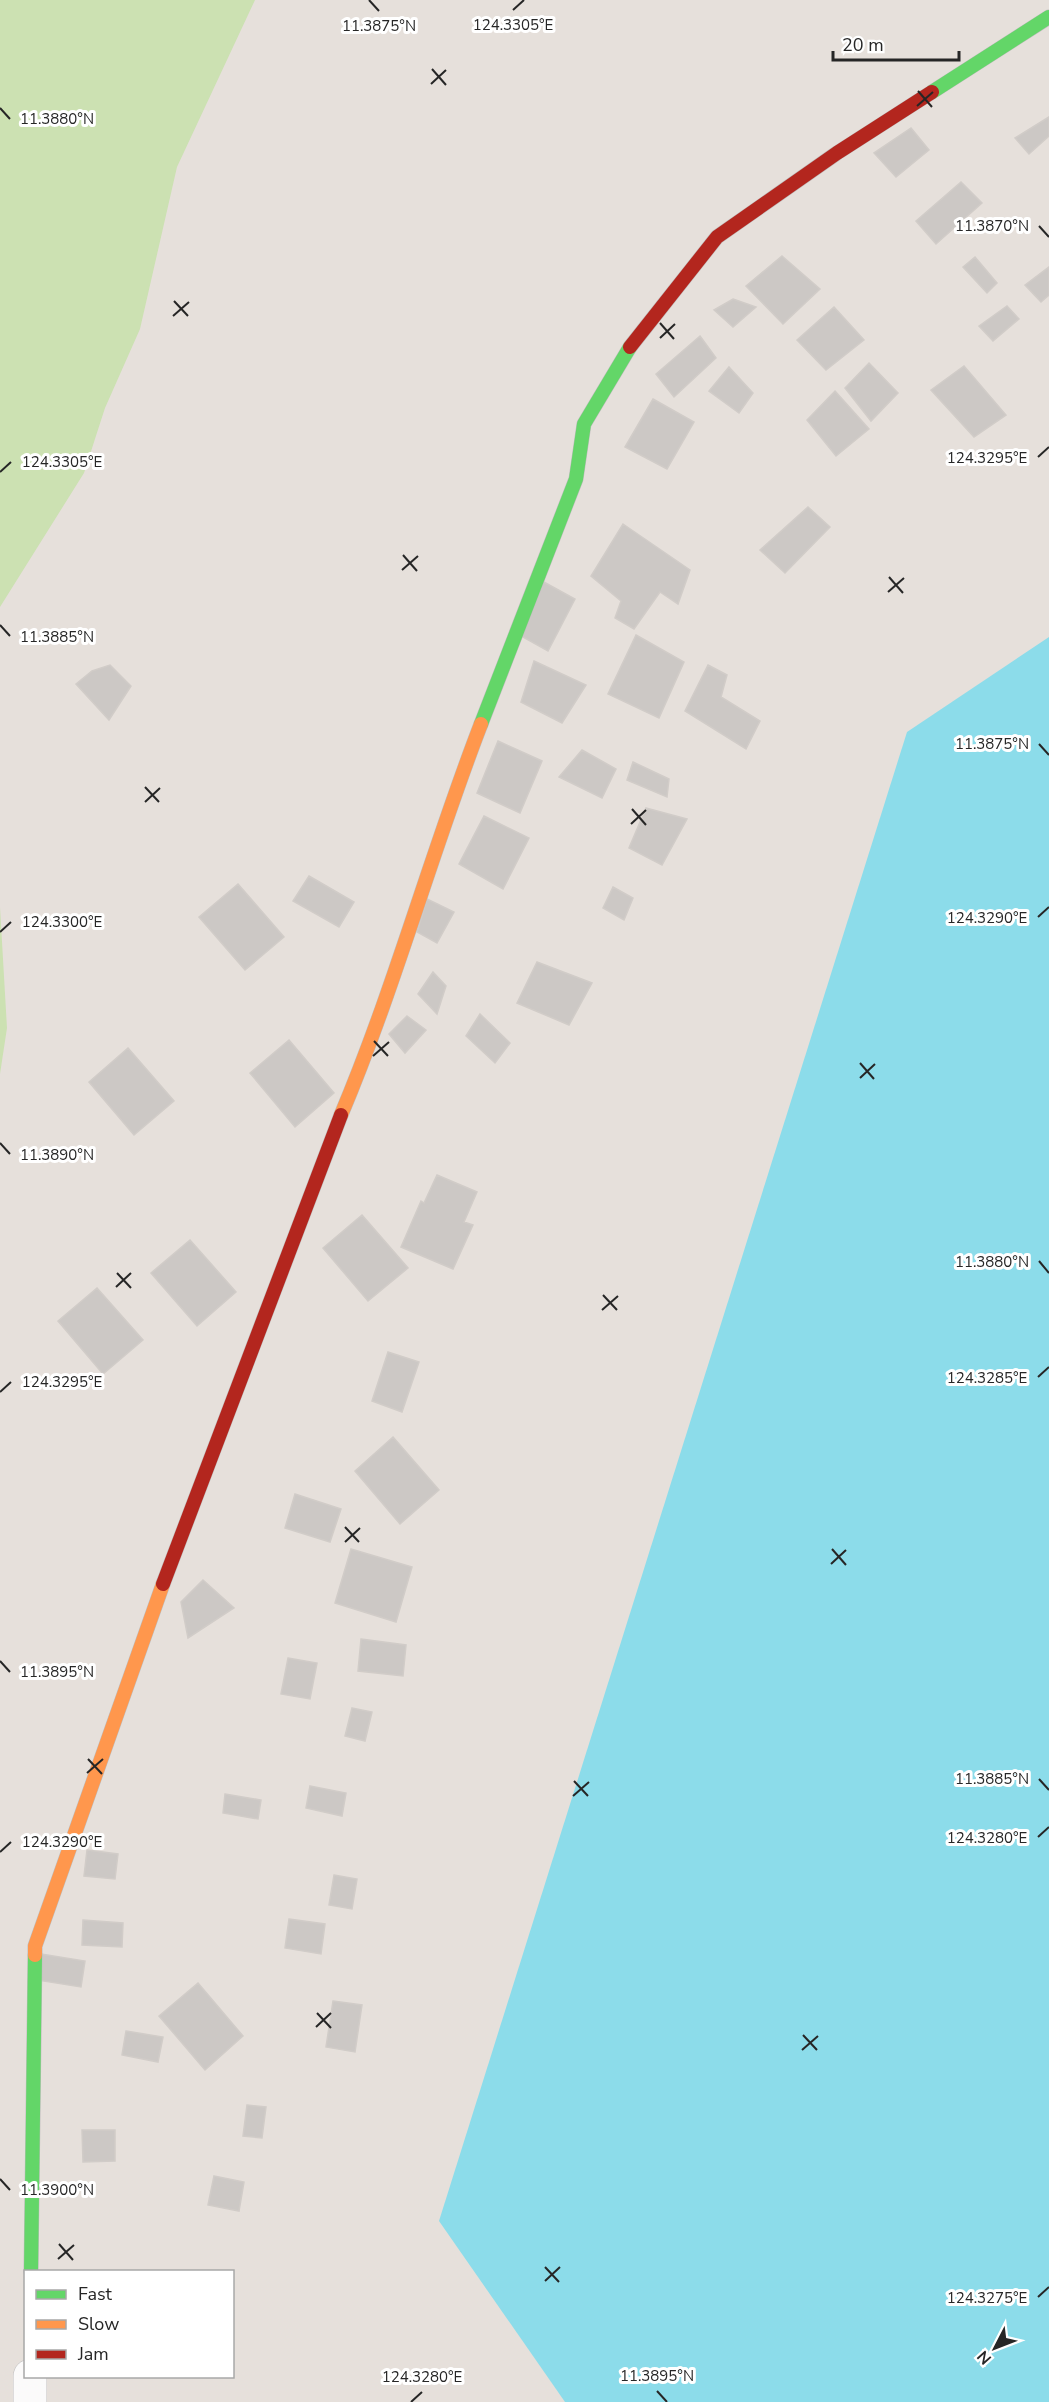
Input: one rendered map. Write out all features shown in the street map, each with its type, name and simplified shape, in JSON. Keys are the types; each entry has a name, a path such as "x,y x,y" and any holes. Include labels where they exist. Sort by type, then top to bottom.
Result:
{"street":[{"path":"31,2270 35,1946 180,1538 339,1121 369,1050 398,970 451,802 576,479 584,424 626,352 717,237 837,153 1049,17"},
{"path":"30,2378 30,2402"}],"green space":[{"path":"0,0 255,0 177,167 140,329 105,408 84,473 0,607"},
{"path":"0,907 7,1028 0,1074"}],"water":[{"path":"1049,637 1049,2402 565,2402 439,2221 907,732"}],"building":[{"path":"1049,117 1049,136 1029,154 1015,138"},
{"path":"911,128 929,150 896,177 874,153"},
{"path":"961,182 982,203 936,244 916,221"},
{"path":"782,256 820,289 783,324 746,286"},
{"path":"975,257 997,283 987,293 963,267"},
{"path":"1049,267 1049,295 1041,302 1025,285"},
{"path":"733,299 756,307 733,327 714,310"},
{"path":"1007,306 1019,319 993,341 979,326"},
{"path":"834,307 864,340 826,370 797,340"},
{"path":"700,336 716,358 674,397 656,374"},
{"path":"869,363 898,393 871,421 845,388"},
{"path":"964,366 1006,415 974,437 931,390"},
{"path":"729,367 753,393 739,413 709,391"},
{"path":"835,391 869,429 836,456 807,420"},
{"path":"653,399 694,422 667,469 625,447"},
{"path":"808,507 830,527 785,573 760,550"},
{"path":"623,524 690,570 678,604 660,592 634,629 615,618 621,601 591,576"},
{"path":"542,581 575,599 548,651 521,636"},
{"path":"636,635 684,662 659,718 608,694"},
{"path":"534,661 586,685 562,723 521,702"},
{"path":"110,665 131,686 109,720 76,684 92,671"},
{"path":"708,665 727,675 721,697 760,721 746,749 685,711"},
{"path":"498,741 542,761 520,813 477,793"},
{"path":"582,750 616,769 602,798 559,777"},
{"path":"633,762 669,779 667,797 627,780"},
{"path":"646,808 687,819 662,865 629,848"},
{"path":"484,816 529,838 503,889 459,864"},
{"path":"309,876 354,902 339,927 293,901"},
{"path":"238,884 284,937 245,970 199,917"},
{"path":"613,887 633,898 624,920 603,908"},
{"path":"427,899 454,912 437,943 417,932"},
{"path":"537,962 592,983 569,1025 517,1003"},
{"path":"433,972 446,986 437,1014 418,994"},
{"path":"480,1014 510,1043 495,1063 466,1036"},
{"path":"407,1016 426,1030 405,1053 389,1034"},
{"path":"289,1040 334,1093 295,1127 250,1073"},
{"path":"128,1048 174,1101 134,1135 89,1082"},
{"path":"437,1175 477,1192 464,1222 473,1225 453,1269 401,1247 421,1201 424,1203"},
{"path":"362,1215 408,1268 368,1301 323,1248"},
{"path":"190,1240 236,1292 197,1326 151,1273"},
{"path":"97,1288 143,1340 103,1374 58,1321"},
{"path":"388,1352 419,1362 402,1412 372,1401"},
{"path":"393,1437 439,1490 400,1524 355,1471"},
{"path":"295,1494 341,1509 330,1542 285,1528"},
{"path":"351,1549 412,1567 396,1622 335,1603"},
{"path":"203,1580 234,1608 188,1638 181,1602"},
{"path":"361,1639 406,1645 403,1676 358,1671"},
{"path":"288,1658 317,1663 310,1699 281,1694"},
{"path":"352,1708 372,1712 365,1741 345,1736"},
{"path":"310,1786 346,1793 342,1816 306,1808"},
{"path":"225,1794 261,1800 258,1819 223,1813"},
{"path":"87,1850 118,1854 115,1879 84,1876"},
{"path":"334,1875 357,1879 352,1909 329,1905"},
{"path":"289,1919 325,1924 321,1954 285,1948"},
{"path":"83,1920 123,1923 122,1947 82,1945"},
{"path":"41,1954 85,1961 81,1987 37,1980"},
{"path":"198,1983 243,2036 205,2070 159,2016"},
{"path":"333,2001 362,2005 355,2052 326,2047"},
{"path":"126,2031 163,2037 158,2062 122,2055"},
{"path":"247,2105 266,2107 262,2138 243,2136"},
{"path":"82,2130 115,2130 115,2161 83,2162"},
{"path":"214,2176 244,2182 239,2211 208,2205"}],"traffic: fast":[{"path":"932,92 1049,17"},
{"path":"481,724 576,479 584,424 630,347"},
{"path":"31,2270 35,1955"}],"traffic: slow":[{"path":"341,1115 379,1018 481,724"},
{"path":"35,1955 35,1946 163,1584"}],"traffic: jam":[{"path":"630,347 717,237 837,153 932,92"},
{"path":"163,1584 341,1115"}]}
